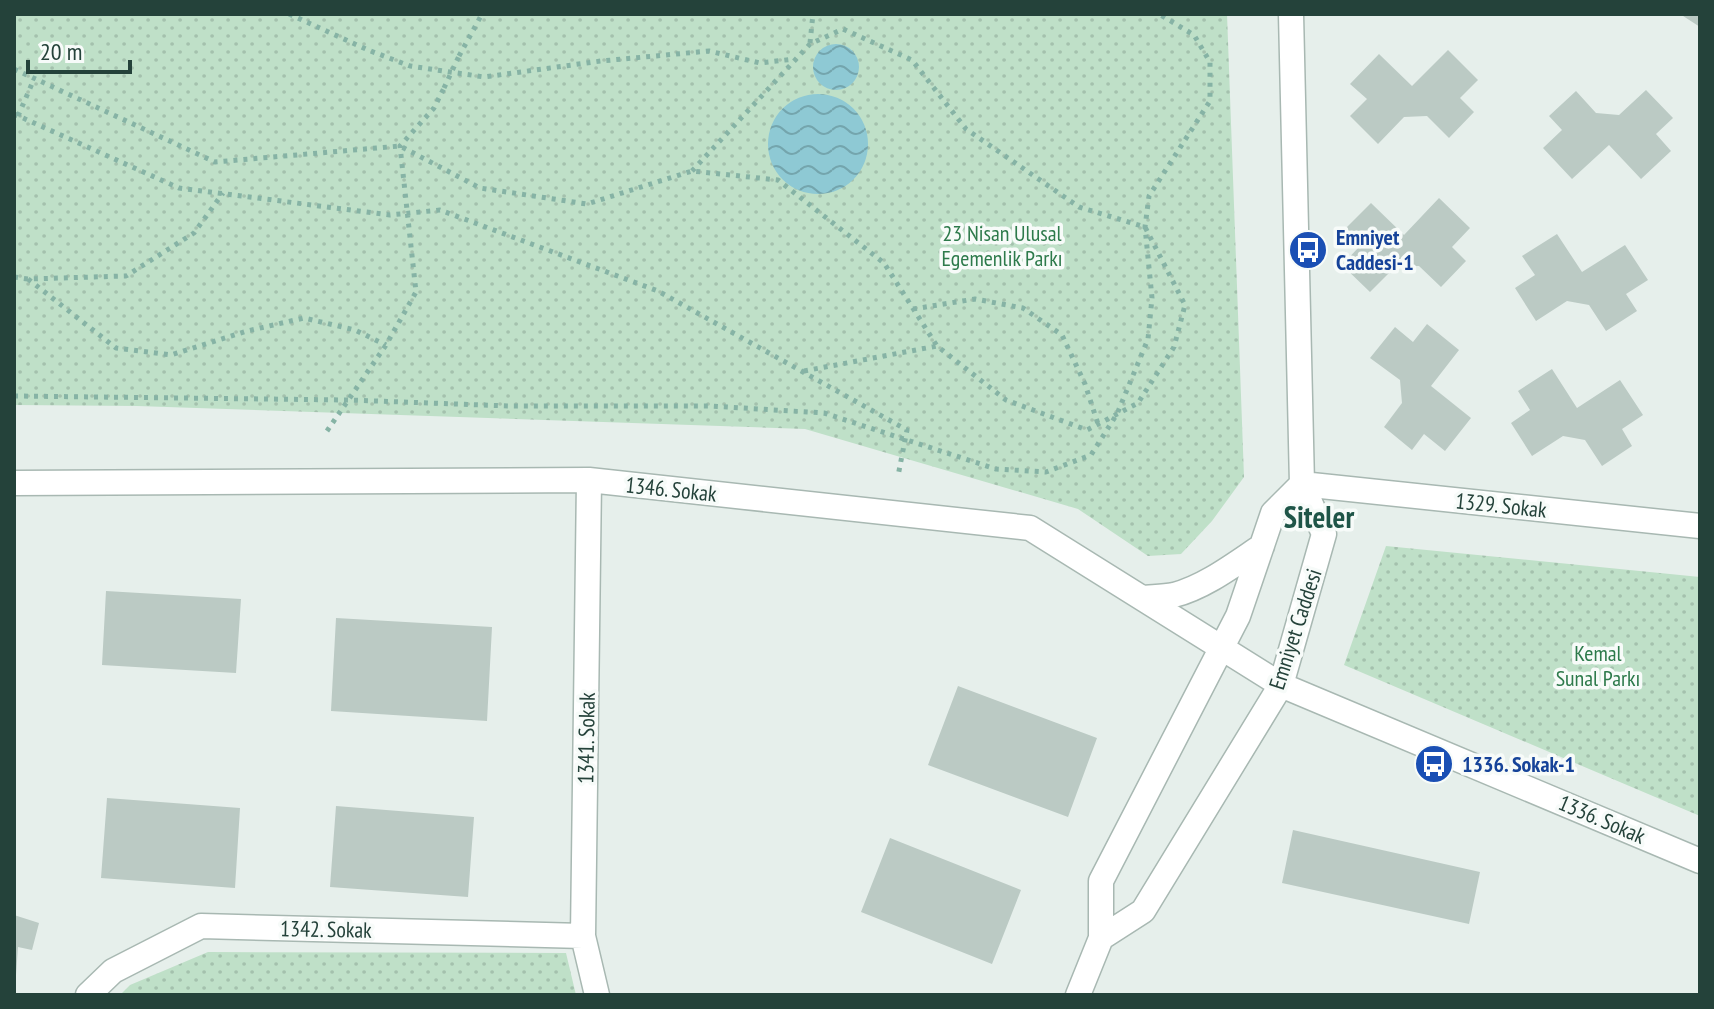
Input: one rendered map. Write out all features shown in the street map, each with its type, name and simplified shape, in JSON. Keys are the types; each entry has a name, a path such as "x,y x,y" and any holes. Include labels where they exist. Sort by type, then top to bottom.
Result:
{"street":[{"name":"Emniyet Caddesi","path":"1101,938 1143,911 1281,685 1324,534 1302,484 1291,14"},
{"name":"1346. Sokak","path":"14,483 589,480 1030,528 1281,685"},
{"name":"1341. Sokak","path":"589,480 583,936 597,995"},
{"name":"1329. Sokak","path":"1302,484 1700,526"},
{"path":"1078,995 1101,938 1101,881 1238,616 1273,513 1302,484"},
{"path":"1142,598 1173,595 1196,586 1262,546"},
{"name":"1336. Sokak","path":"1281,685 1700,861"},
{"name":"1342. Sokak","path":"88,995 113,971 201,926 583,936"}],"path":[{"path":"289,14 410,66 484,77 601,61 709,51 760,63 795,59"},
{"path":"327,431 386,345 416,292 400,146 434,108 482,14"},
{"path":"810,44 813,14"},
{"path":"14,396 348,400 510,406 711,406 824,413 996,469 1046,472 1091,455 1117,414 1148,339 1152,298 1145,227 1149,196 1210,101 1210,62 1194,35 1159,14"},
{"path":"14,69 215,162 400,146 480,188 587,204 692,171 778,180 884,263 937,346 1006,400 1087,430 1138,403 1174,347 1185,305 1145,227 1079,207 966,129 912,60 843,29 810,44 692,171"},
{"path":"34,79 16,115 179,188 390,215 440,210 658,291 907,430 898,476"},
{"path":"14,277 126,276 194,233 223,193"},
{"path":"28,279 116,348 171,355 304,318 355,330 386,345"},
{"path":"913,309 975,299 1023,308 1062,335 1085,384 1098,424"},
{"path":"803,371 937,346"}],"green space":[{"name":"23 Nisan Ulusal Egemenlik Parkı","path":"14,14 1227,14 1244,477 1212,521 1181,554 1148,556 1078,509 805,429 137,406 14,405"},
{"name":"Kemal Sunal Parkı","path":"1386,546 1700,577 1700,816 1344,665"},
{"path":"208,952 566,953 576,995 120,995 130,985"}],"water":[{"path":"836,44 853,50 859,67 853,84 836,90 819,84 813,67 819,50"},
{"path":"818,94 846,102 860,116 868,144 860,172 846,186 818,194 790,186 776,172 768,144 776,116 790,102"}],"building":[{"path":"1680,14 1700,14 1700,27"},
{"path":"1448,50 1478,80 1460,98 1474,112 1449,138 1427,116 1404,117 1378,144 1350,116 1367,99 1350,84 1379,54 1412,86"},
{"path":"1646,90 1673,118 1656,134 1671,151 1641,179 1609,145 1572,179 1543,148 1562,130 1549,116 1576,91 1596,113 1619,115"},
{"path":"1439,198 1470,228 1452,247 1466,261 1441,287 1419,266 1396,266 1370,292 1342,265 1358,248 1342,232 1371,203 1404,235"},
{"path":"1557,234 1582,272 1625,245 1648,280 1626,294 1637,311 1606,331 1589,305 1567,301 1536,321 1515,288 1535,275 1522,256"},
{"path":"1427,324 1459,350 1431,386 1471,418 1445,451 1424,434 1412,450 1384,427 1402,403 1400,380 1370,358 1395,327 1413,342"},
{"path":"1552,369 1577,408 1620,380 1643,415 1622,429 1632,446 1602,466 1585,440 1563,436 1532,456 1511,423 1530,410 1518,391"},
{"path":"106,591 241,599 236,673 102,665"},
{"path":"336,618 492,627 487,721 331,711"},
{"path":"958,686 1097,738 1068,817 928,765"},
{"path":"107,798 240,808 235,888 101,878"},
{"path":"336,806 474,817 468,897 330,887"},
{"path":"1293,830 1480,872 1469,924 1282,883"},
{"path":"890,838 1021,890 992,964 861,912"},
{"path":"14,915 39,923 32,950 18,947 16,975 14,975"}],"place":[{"name":"Emniyet Caddesi-1","path":"1308,250"},
{"name":"1336. Sokak-1","path":"1434,764"}],"district":[{"name":"Siteler","path":"1319,516"}]}
